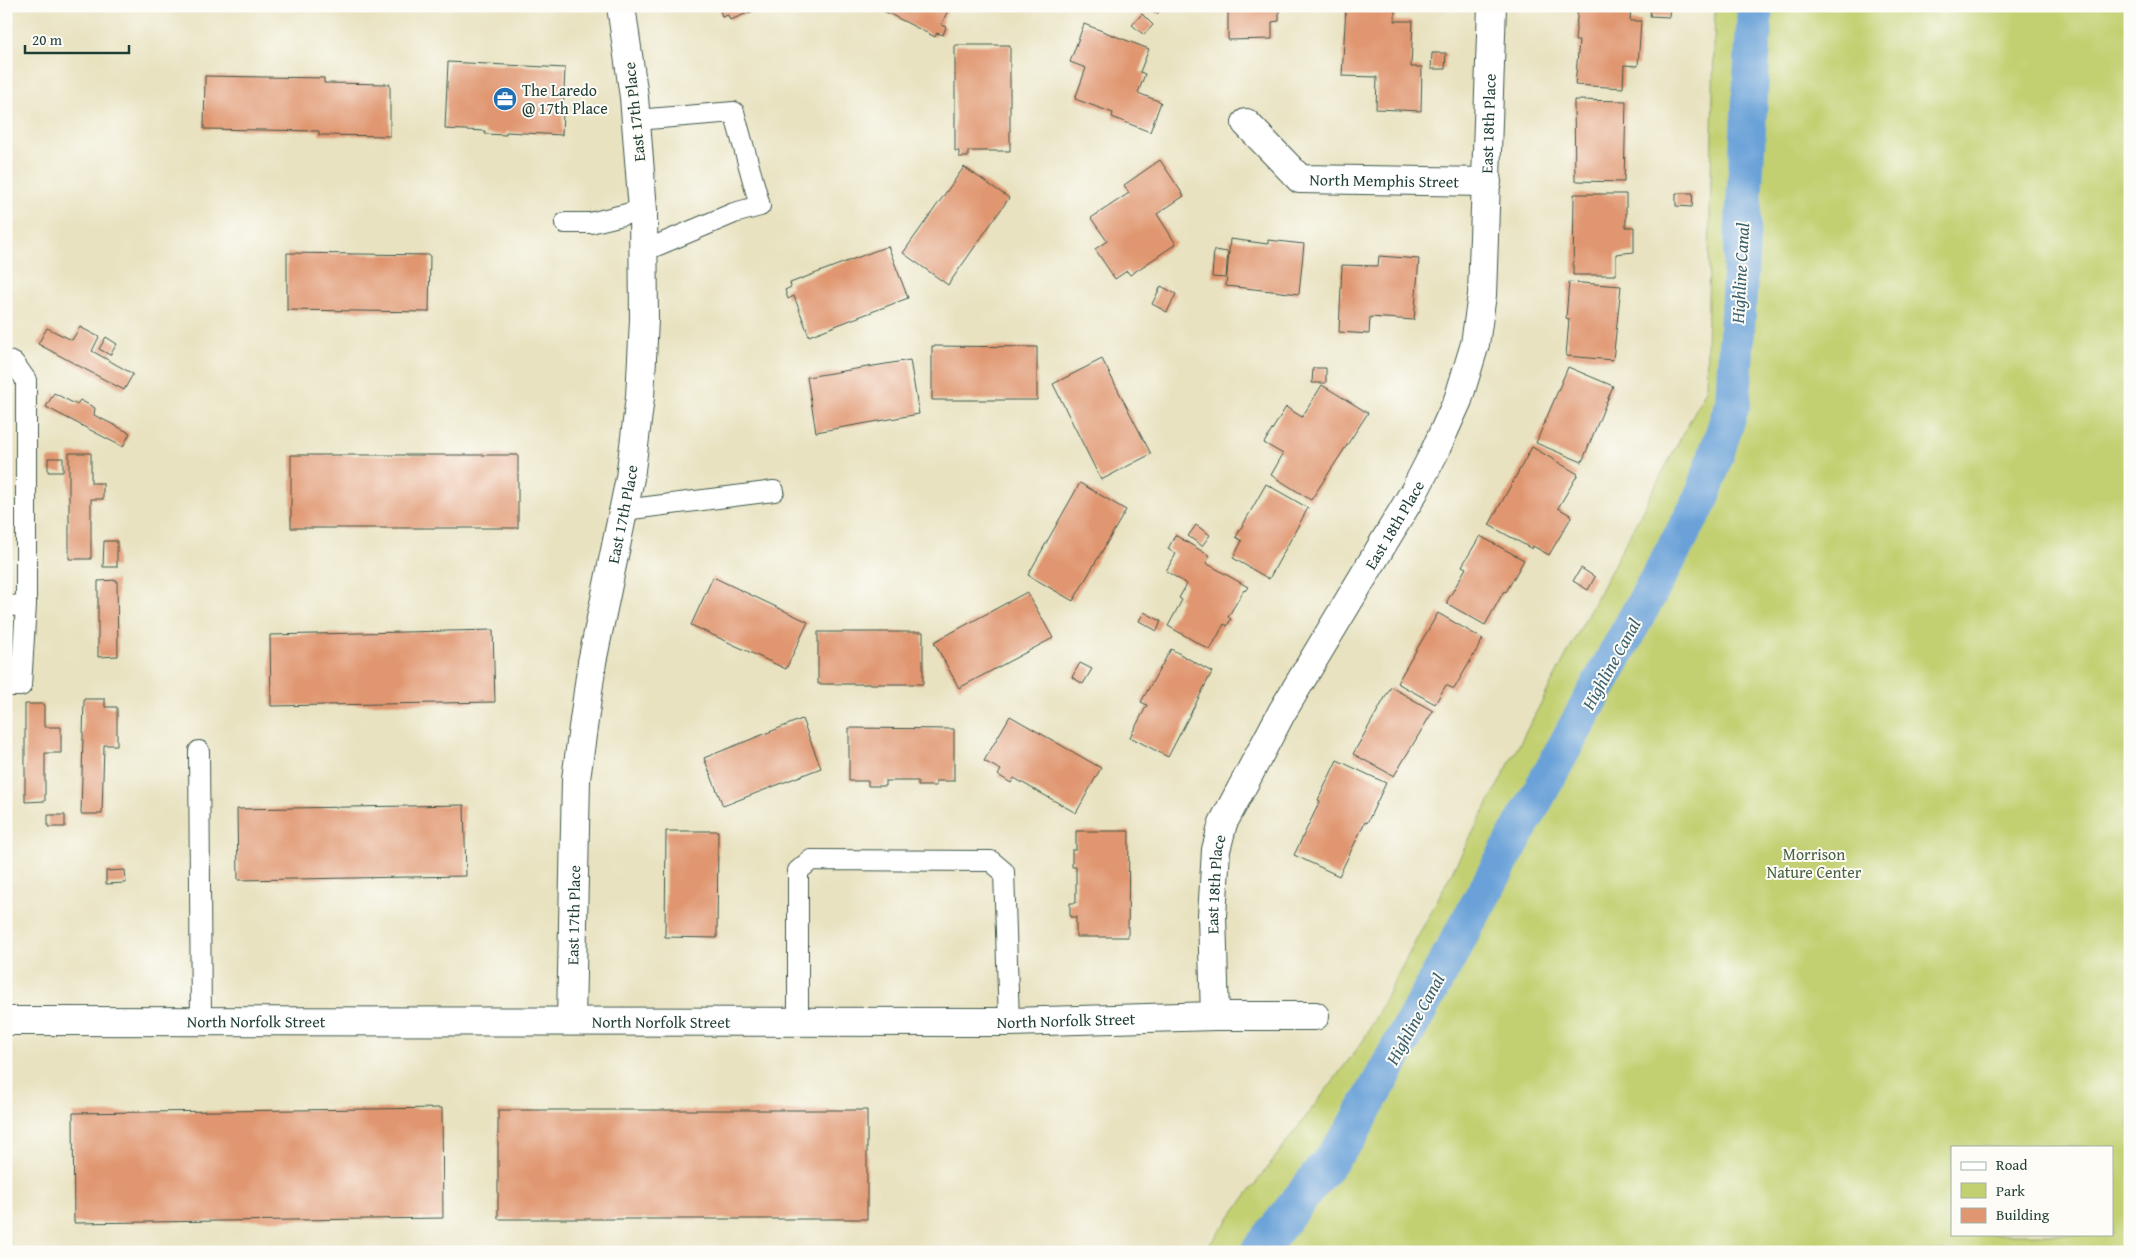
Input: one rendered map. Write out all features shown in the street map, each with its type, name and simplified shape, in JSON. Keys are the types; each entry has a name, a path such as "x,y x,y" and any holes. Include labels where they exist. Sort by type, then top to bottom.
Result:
{"street":[{"name":"East 17th Place","path":"571,1021 576,779 592,662 630,478 640,397 644,320 643,210 636,120 621,6"},
{"name":"East 18th Place","path":"1215,1016 1212,916 1216,850 1223,823 1282,712 1414,492 1434,454 1458,400 1475,344 1482,295 1492,6"},
{"name":"North Memphis Street","path":"1246,123 1300,179 1487,182"},
{"name":"North Norfolk Street","path":"6,1021 1009,1022 1215,1016 1315,1016"}],"lane":[{"path":"636,120 734,112 760,206 734,213 644,251"},
{"path":"565,223 590,223 643,210"},
{"path":"6,360 14,363 26,380 26,605 21,686 6,686"},
{"path":"624,510 774,491"},
{"path":"6,606 26,605"},
{"path":"199,751 201,1021"},
{"path":"798,1021 798,871 811,860 830,860 991,861 1004,872 1009,1022"}],"green space":[{"name":"Morrison Nature Center","path":"1715,6 2130,6 2130,1252 1204,1252 1363,1041 1706,390"}],"building":[{"path":"724,6 766,6 730,20 728,15 722,17 720,10 725,8"},
{"path":"874,6 950,6 941,25 946,27 943,35 937,33 935,37"},
{"path":"1148,6 1164,6 1157,14"},
{"path":"1228,6 1279,6 1279,21 1272,22 1272,39 1228,40"},
{"path":"1346,6 1395,7 1395,21 1413,21 1411,67 1422,67 1421,111 1376,109 1377,77 1342,76"},
{"path":"1578,6 1631,6 1630,21 1641,21 1638,66 1624,65 1623,88 1575,85 1579,41 1575,41"},
{"path":"1651,6 1670,6 1669,17 1650,16"},
{"path":"1142,14 1153,25 1144,35 1132,25"},
{"path":"1084,24 1149,49 1140,72 1145,74 1138,93 1161,102 1150,132 1112,117 1113,113 1075,99 1086,68 1070,62"},
{"path":"955,45 1010,45 1010,151 968,151 968,157 959,157 959,151 955,151"},
{"path":"1432,53 1446,53 1445,69 1431,69"},
{"name":"The Laredo @ 17th Place","path":"448,62 565,68 562,135 506,132 506,135 485,134 485,131 445,129"},
{"path":"205,76 324,78 324,83 390,84 390,136 319,135 319,131 204,129"},
{"path":"1574,100 1626,101 1624,182 1575,181"},
{"path":"1160,160 1184,196 1157,214 1176,244 1130,275 1127,271 1115,279 1095,249 1107,241 1091,218 1129,193 1124,185"},
{"path":"964,167 1009,198 948,285 903,253"},
{"path":"1676,193 1693,193 1692,207 1676,206"},
{"path":"1574,194 1626,194 1626,227 1634,227 1634,252 1616,254 1616,275 1573,275"},
{"path":"1230,239 1268,244 1268,240 1304,244 1299,294 1226,286"},
{"path":"888,246 908,298 809,336 794,296 788,299 785,290 791,287 790,283"},
{"path":"1214,250 1228,252 1226,278 1212,277"},
{"path":"287,253 430,255 429,312 287,310"},
{"path":"1379,256 1419,259 1414,320 1370,317 1369,334 1339,332 1342,265 1378,266"},
{"path":"1569,282 1621,286 1613,360 1566,356 1569,319 1566,318"},
{"path":"1161,286 1176,294 1167,312 1152,304"},
{"path":"80,327 99,337 92,351 133,374 124,390 38,344 47,328 72,340"},
{"path":"106,337 117,344 110,355 99,349"},
{"path":"932,346 1037,347 1037,400 932,400"},
{"path":"1102,359 1151,454 1101,480 1053,384"},
{"path":"910,360 919,414 816,432 807,377"},
{"path":"1568,367 1613,386 1582,462 1536,443"},
{"path":"1313,368 1326,368 1326,383 1312,383"},
{"path":"1322,385 1368,413 1311,500 1271,475 1283,454 1264,443 1286,407 1302,417"},
{"path":"54,393 75,404 80,400 95,408 94,415 130,433 123,447 46,407"},
{"path":"1532,447 1578,474 1558,508 1572,516 1549,555 1533,546 1532,549 1489,525"},
{"path":"69,453 91,453 91,483 103,483 103,499 91,499 91,559 69,559"},
{"path":"291,455 518,455 518,528 291,528"},
{"path":"48,458 63,458 63,472 48,472"},
{"path":"1080,483 1126,510 1073,601 1028,575"},
{"path":"1266,484 1308,508 1269,579 1233,558 1242,541 1236,537"},
{"path":"1196,525 1210,535 1202,546 1188,536"},
{"path":"1175,535 1210,556 1206,563 1248,587 1244,590 1228,617 1231,619 1227,626 1224,624 1210,650 1168,626 1182,600 1179,598 1187,584 1166,571 1176,554 1168,549"},
{"path":"1480,536 1524,560 1485,625 1446,603 1466,568 1462,566"},
{"path":"104,541 117,541 117,567 103,567"},
{"path":"1581,568 1595,577 1588,590 1573,581"},
{"path":"713,577 808,622 786,669 691,625"},
{"path":"117,580 118,656 98,657 98,581"},
{"path":"1027,592 1053,638 959,688 934,642"},
{"path":"1144,612 1161,621 1157,631 1139,621"},
{"path":"1438,613 1483,639 1454,689 1446,685 1435,704 1397,683"},
{"path":"493,630 495,702 271,706 270,635"},
{"path":"818,632 923,632 923,684 818,684"},
{"path":"1171,649 1212,672 1168,757 1130,737 1147,705 1141,702"},
{"path":"1080,663 1092,669 1083,684 1072,677"},
{"path":"1391,687 1433,711 1394,776 1353,754"},
{"path":"84,699 105,699 105,707 117,707 117,745 104,745 102,814 81,814"},
{"path":"25,704 44,704 44,727 61,727 61,753 45,753 45,801 25,802"},
{"path":"1010,716 1101,768 1076,813 1014,778 1011,783 998,775 1001,770 984,761"},
{"path":"802,719 821,768 723,806 704,758"},
{"path":"849,728 954,729 954,781 936,781 936,786 918,786 918,781 885,781 885,786 868,786 868,781 849,781"},
{"path":"1337,760 1386,783 1339,876 1294,855"},
{"path":"464,805 466,876 238,880 237,809"},
{"path":"48,815 65,815 65,827 48,827"},
{"path":"666,831 718,831 717,938 665,937"},
{"path":"1076,831 1129,831 1128,937 1076,937 1076,917 1070,917 1070,903 1076,903 1076,867 1072,867 1072,850 1076,850"},
{"path":"125,870 126,883 106,884 106,871"},
{"path":"442,1108 443,1218 74,1223 73,1113"},
{"path":"498,1110 867,1110 867,1219 498,1219"}],"waterway":[{"name":"Highline Canal","path":"1258,1252 1351,1134 1702,498 1733,402 1755,6"}],"place":[{"name":"The Laredo @ 17th Place","path":"505,99"}]}
